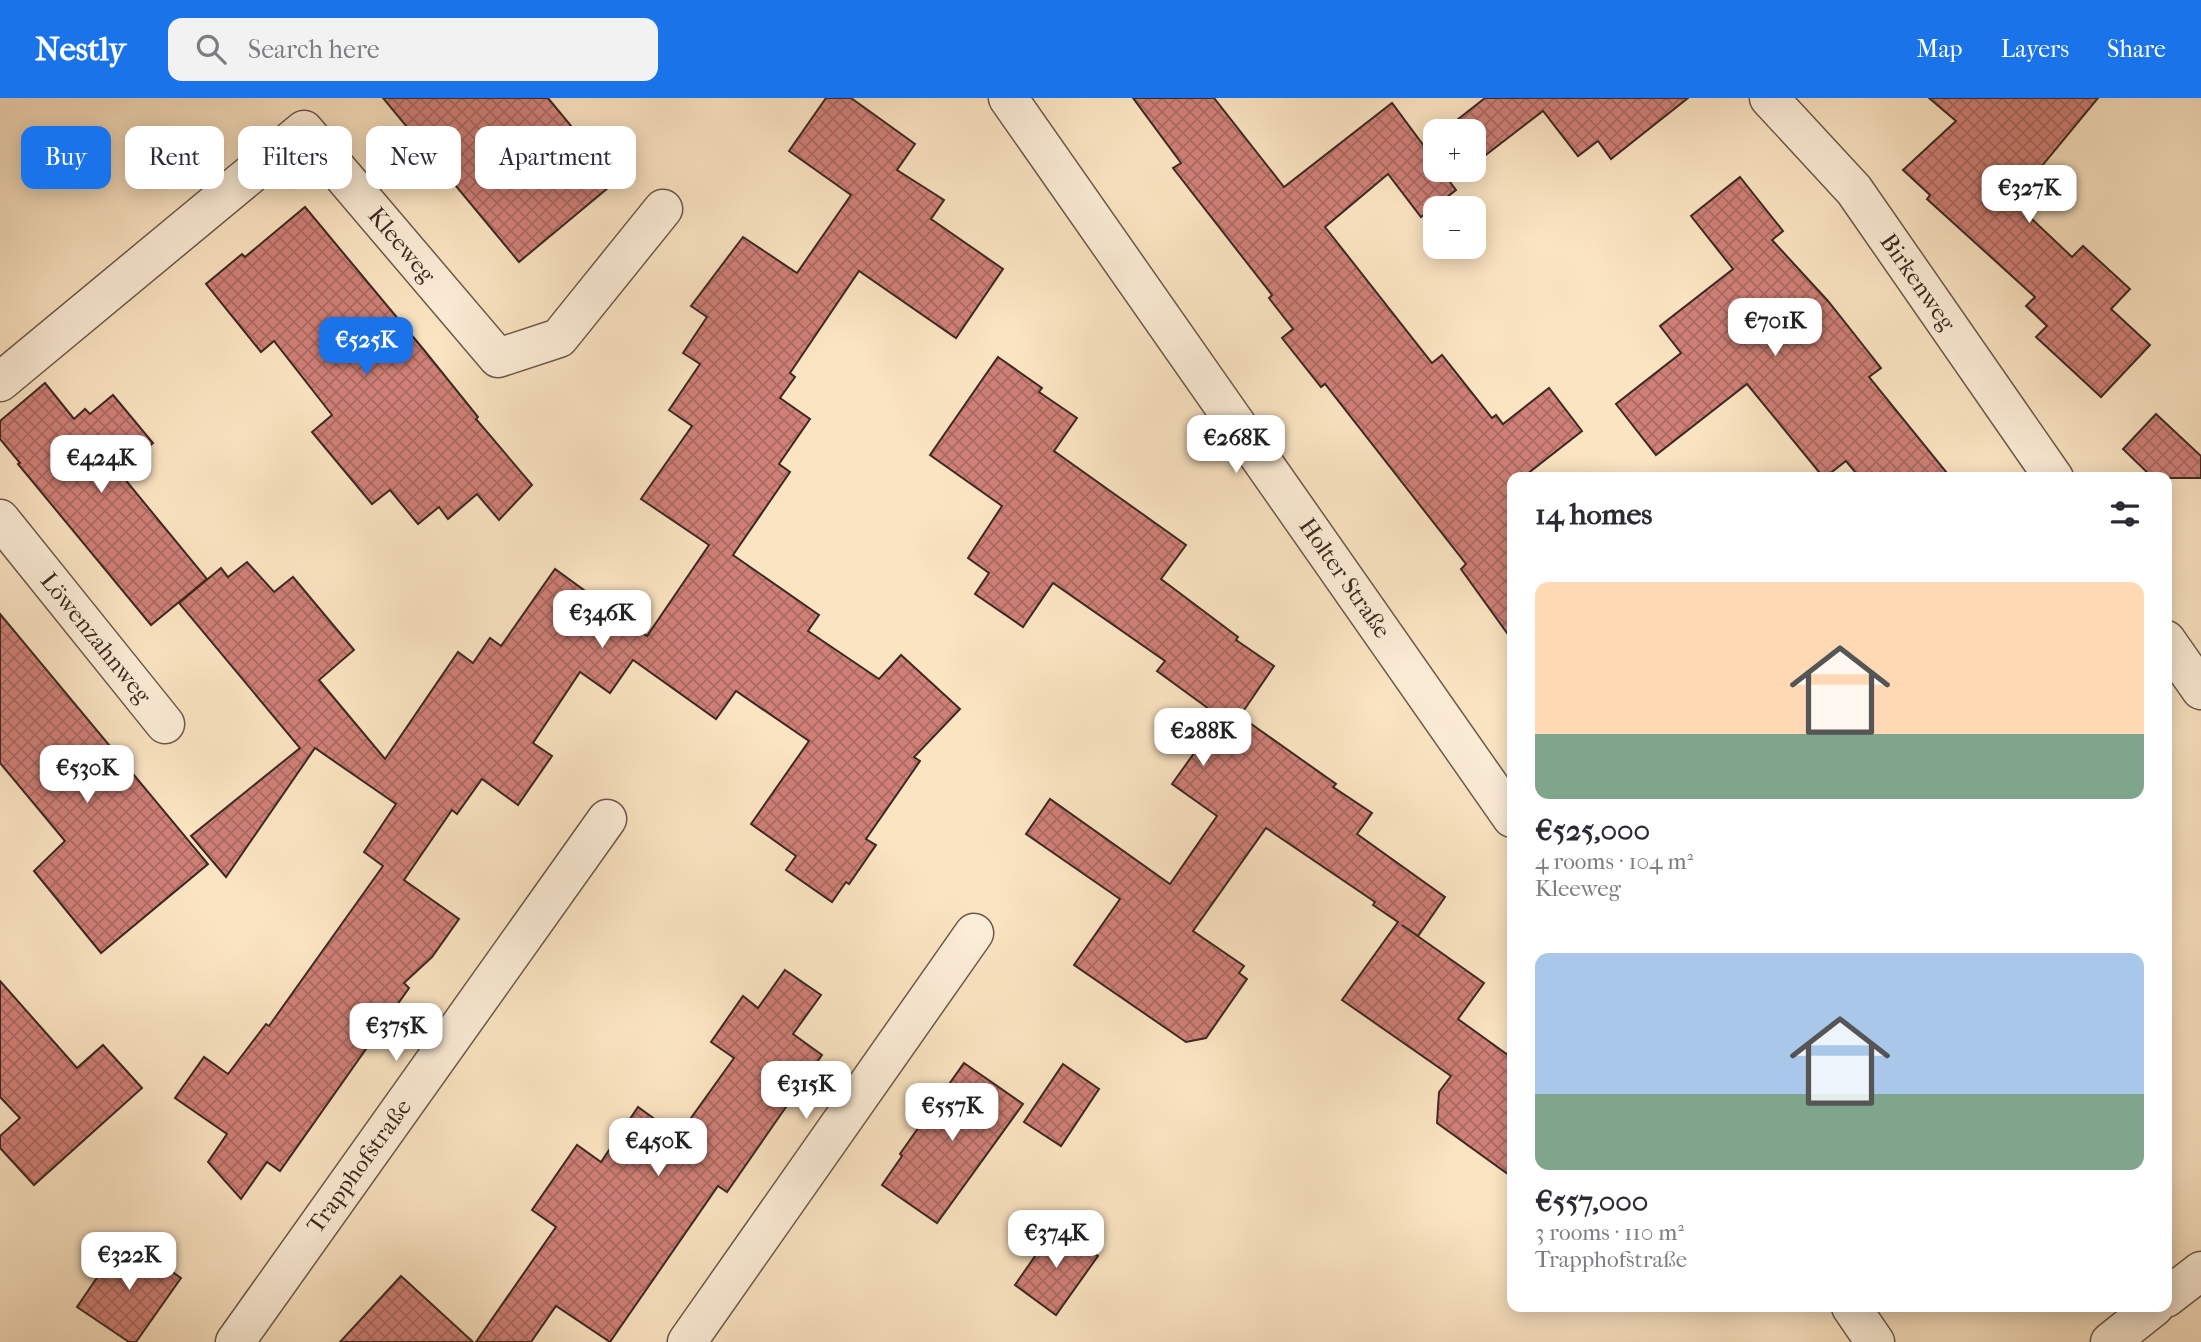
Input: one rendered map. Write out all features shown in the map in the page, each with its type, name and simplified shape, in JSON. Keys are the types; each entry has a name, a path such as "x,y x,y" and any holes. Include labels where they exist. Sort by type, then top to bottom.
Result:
{"street":[{"name":"Holter Straße","path":"1008,98 1507,811"},
{"name":"Birkenweg","path":"1769,98 1854,190 2050,472"},
{"name":"Kleeweg","path":"0,382 304,130 498,358 559,338 663,209"},
{"name":"Löwenzahnweg","path":"0,519 165,724"},
{"path":"2172,649 2201,690"},
{"name":"Trapphofstraße","path":"235,1342 607,819"},
{"path":"687,1342 974,933"},
{"path":"2172,1293 2201,1271"},
{"path":"1854,1312 1875,1342"},
{"path":"2110,1342 2148,1312"}],"building":[{"path":"383,98 548,98 571,126 475,126 475,189 607,189 519,262 458,189 461,189 461,126 406,126"},
{"path":"826,98 851,98 915,144 897,170 944,200 931,219 1003,269 956,338 859,271 790,373 795,377 780,398 810,419 779,464 790,472 733,555 819,615 808,631 879,679 901,655 960,709 914,757 920,761 866,839 876,845 849,884 846,882 832,902 786,870 796,856 751,824 809,741 736,691 716,719 633,660 610,693 580,672 533,743 552,756 518,805 482,779 457,814 452,810 404,880 459,919 432,957 404,983 409,988 280,1171 267,1162 241,1199 208,1162 227,1134 175,1098 204,1057 228,1074 266,1024 269,1026 383,866 364,852 396,804 315,748 226,877 191,836 300,748 179,603 221,568 228,577 247,562 274,592 293,577 354,650 319,680 385,759 458,652 473,663 490,638 501,646 555,569 647,636 709,545 641,499 692,426 669,410 700,364 683,353 707,317 691,306 743,237 797,273 851,195 789,151"},
{"path":"1133,98 1214,98 1284,187 1392,103 1423,145 1423,182 1450,182 1456,190 1448,196 1423,196 1421,217 1388,174 1325,227 1432,363 1442,355 1492,418 1496,415 1503,424 1549,388 1582,431 1530,472 1507,472 1507,633 1461,569 1466,564 1325,384 1321,387 1282,338 1293,329 1269,298 1272,295 1173,168 1181,163"},
{"path":"1485,98 1688,98 1611,159 1598,141 1578,156 1543,111 1486,155 1486,119 1458,119"},
{"path":"1929,98 2098,98 2013,201 2072,257 2083,246 2130,289 2111,309 2150,345 2101,397 2036,337 2047,326 2026,306 2035,297 1927,199 1930,195 1903,170 1956,121"},
{"path":"1740,177 1783,231 1772,240 1828,301 1881,368 1869,377 1946,472 1855,472 1846,461 1832,472 1819,472 1747,384 1656,455 1616,404 1681,353 1660,326 1733,269 1691,216"},
{"path":"305,207 532,485 499,520 477,494 448,519 439,507 418,524 390,490 372,504 312,432 332,415 274,341 261,352 206,284 242,254 245,257"},
{"path":"998,357 1042,388 1039,392 1077,418 1054,451 1186,545 1161,579 1238,637 1236,640 1274,666 1240,716 1336,784 1333,787 1372,813 1357,834 1445,897 1418,936 1402,925 1484,983 1458,1019 1507,1054 1507,1173 1437,1123 1439,1092 1451,1076 1342,1000 1398,922 1373,905 1375,902 1266,828 1193,931 1244,966 1239,973 1247,979 1206,1038 1186,1042 1074,965 1120,899 1026,834 1050,799 1170,884 1217,816 1172,784 1220,717 1157,671 1165,661 1053,583 1023,627 975,594 989,573 968,558 1002,506 930,455"},
{"path":"45,383 74,419 85,409 90,414 113,395 153,443 130,462 134,468 123,477 207,579 151,625 0,439 0,421"},
{"path":"2156,414 2201,456 2201,478 2172,478 2172,472 2147,472 2123,449"},
{"path":"0,614 208,864 101,953 34,871 65,841 0,763"},
{"path":"785,970 821,995 793,1034 822,1055 727,1192 718,1186 610,1342 556,1306 531,1342 476,1342 556,1227 532,1210 577,1145 601,1162 638,1107 678,1136 734,1058 711,1042 743,996 758,1008"},
{"path":"0,981 77,1068 103,1045 142,1088 34,1185 0,1148 0,1136 20,1118 0,1097"},
{"path":"964,1063 1023,1104 937,1223 882,1185 902,1156 900,1154"},
{"path":"1063,1064 1099,1089 1061,1146 1024,1122"},
{"path":"1056,1226 1098,1256 1056,1315 1015,1285"},
{"path":"124,1238 181,1278 136,1342 129,1342 77,1307"},
{"path":"401,1276 473,1342 340,1342"}]}
